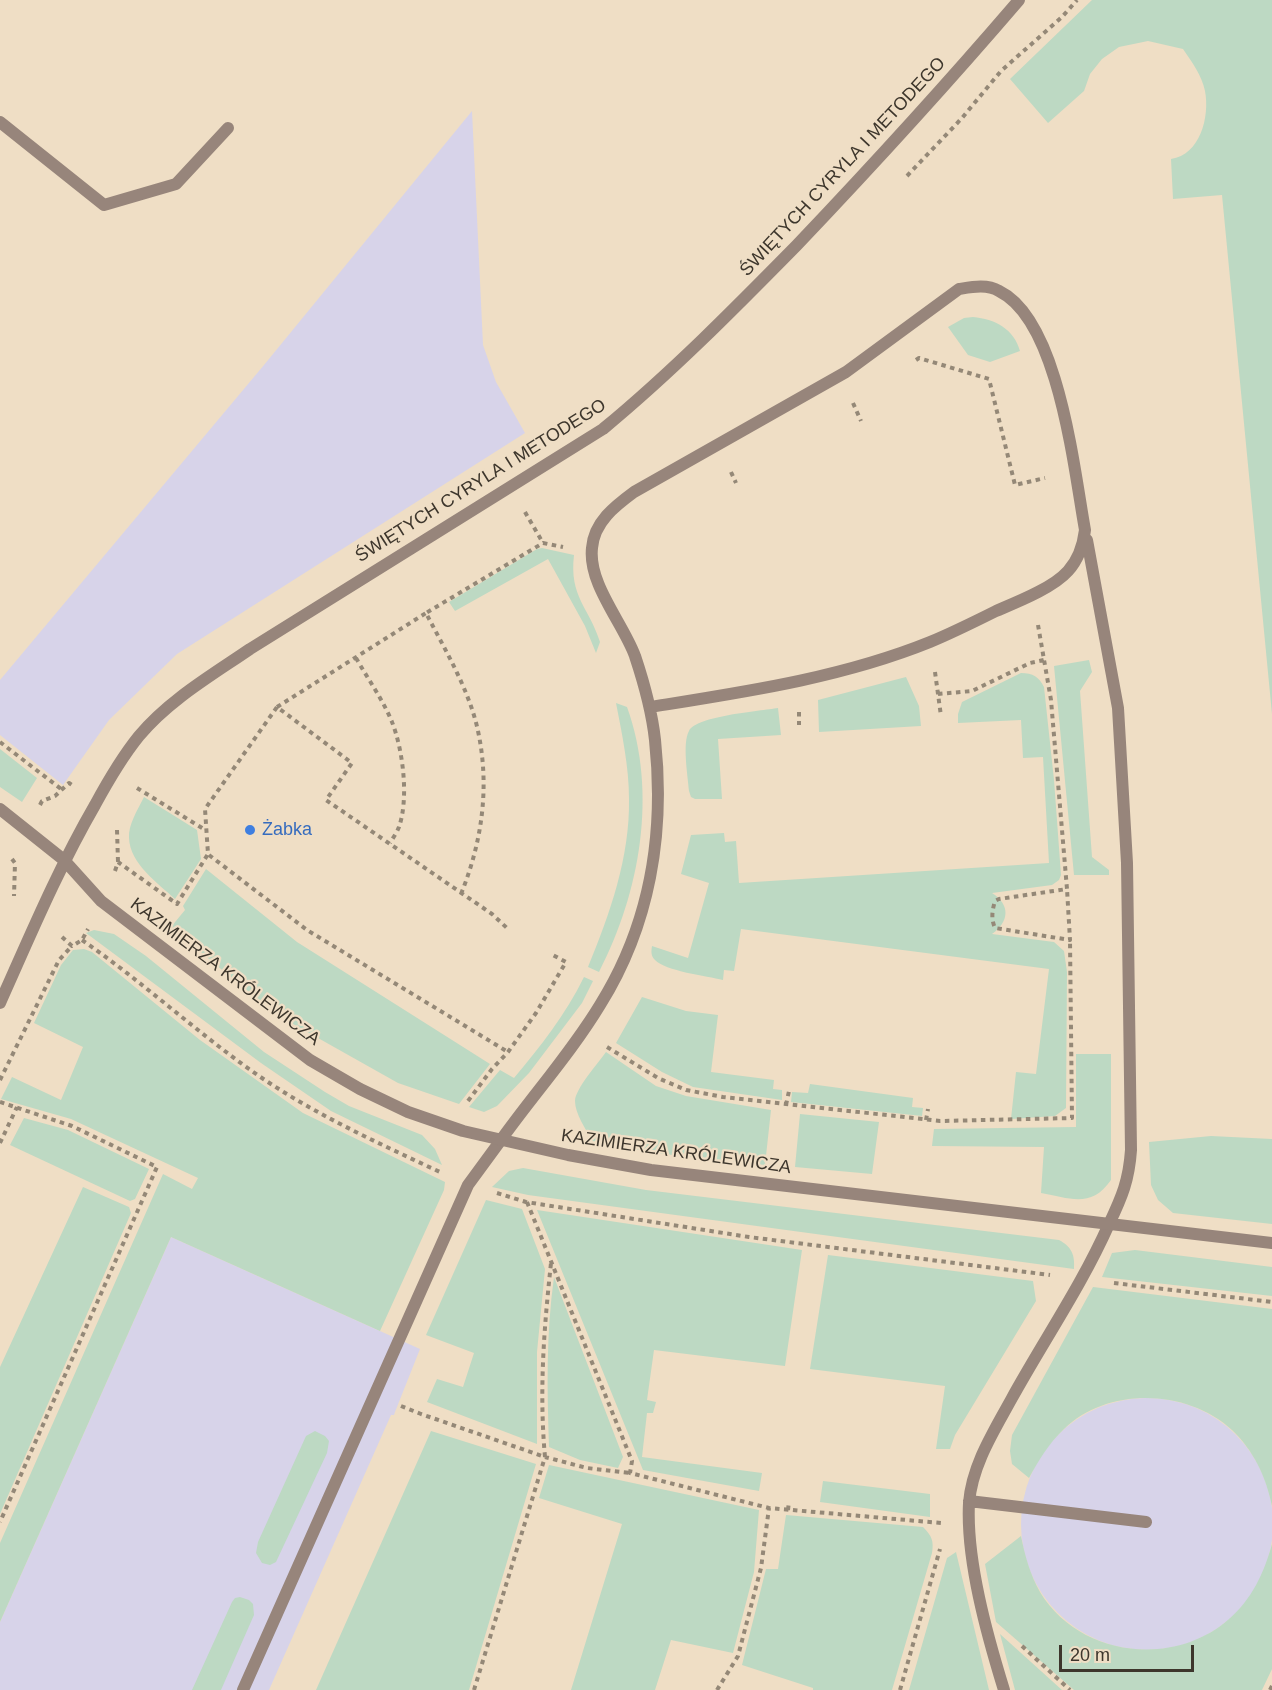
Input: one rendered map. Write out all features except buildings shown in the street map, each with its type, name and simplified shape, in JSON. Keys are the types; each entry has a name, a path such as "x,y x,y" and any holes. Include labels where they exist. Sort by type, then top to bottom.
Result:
{"street":[{"name":"ŚWIĘTYCH CYRYLA I METODEGO","path":"0,1003 64,860 118,765 140,735 158,717 184,695 250,649 603,429 650,390 701,343 835,205 1019,0"},
{"path":"0,122 104,206 176,184 228,128"},
{"path":"243,1690 468,1185 600,1007 624,965 652,874 658,821 659,776 650,707 634,655 596,578 592,548 598,528 611,509 634,492 846,372 959,289 979,286 999,290 1017,304 1034,326 1049,362 1062,406 1118,708 1127,863 1131,1150 1129,1174 1092,1263 982,1452 969,1501 971,1548 983,1610 1004,1690"},
{"path":"650,707 797,681 877,661 931,642 1012,604 1067,573 1082,551 1085,530"},
{"name":"KAZIMIERZA KRÓLEWICZA","path":"0,809 64,860 101,901 310,1060 360,1089 408,1112 457,1129 568,1155 651,1170 1272,1243"},
{"path":"969,1501 1146,1522"}],"path":[{"path":"910,364 919,358 989,379 1015,485 1045,477 1047,488"},
{"path":"860,398 853,403 861,421"},
{"path":"524,511 543,543"},
{"path":"264,725 277,707 426,613 543,543 558,545 593,560"},
{"path":"426,613 467,698 478,729 483,761 481,831 473,865 461,894"},
{"path":"582,1032 658,1078 686,1090 723,1097 926,1120 998,1121 1072,1118 1070,940 1067,889 1051,700 1037,619"},
{"path":"931,642 941,716"},
{"path":"356,658 391,721 399,746 403,779 402,813 399,828 390,843"},
{"path":"938,694 972,691 1030,663 1044,660"},
{"path":"277,707 352,763 326,800 492,914 508,929"},
{"path":"0,742 61,789"},
{"path":"69,783 77,777"},
{"path":"136,788 207,831"},
{"path":"118,825 116,833 118,862"},
{"path":"208,855 308,930 508,1052"},
{"path":"1067,889 999,899 995,901 992,920 998,930 1070,940"},
{"path":"0,1080 59,960 72,946"},
{"path":"443,1173 465,1106 542,1004 566,962 551,954"},
{"path":"786,1105 789,1091"},
{"path":"0,1102 72,1126 157,1167 0,1522"},
{"path":"0,1143 17,1107"},
{"path":"926,1120 928,1109"},
{"path":"630,1473 632,1461 526,1202 749,1237 1272,1302"},
{"path":"474,1690 545,1457 542,1428 542,1361 551,1262"},
{"path":"421,1414 545,1457 587,1467 630,1473 769,1508 947,1523"},
{"path":"788,1510 789,1501"},
{"path":"717,1690 738,1656 761,1568 769,1508"},
{"path":"519,1544 525,1545"},
{"path":"900,1690 941,1546"},
{"path":"498,1613 504,1615"},
{"path":"1021,1644 1071,1690"}],"shaded area":[{"path":"472,111 483,345 496,382 525,433 177,654 109,720 63,785 0,735 0,680 264,365"},
{"path":"171,1237 420,1349 394,1415 391,1415 269,1690 0,1690 0,1622"},
{"path":"1147,1398 1184,1403 1217,1419 1236,1435 1252,1454 1268,1487 1273,1524 1268,1561 1252,1594 1236,1613 1217,1629 1184,1645 1147,1650 1110,1645 1077,1629 1058,1613 1042,1594 1026,1561 1021,1524 1026,1487 1042,1454 1058,1435 1077,1419 1110,1403"}],"green space":[{"path":"1092,0 1272,0 1272,714 1222,195 1173,199 1171,159 1181,156 1196,143 1204,123 1206,101 1202,80 1183,49 1148,41 1119,47 1102,59 1090,74 1084,91 1048,123 1010,79"},
{"path":"964,318 989,320 1002,326 1013,337 1020,351 990,362 968,355 948,327"},
{"path":"542,548 574,555 573,569 577,592 600,642 596,653 585,626 548,559 455,611 449,602"},
{"path":"1089,660 1092,672 1080,691 1092,857 1109,870 1109,875 1074,875 1054,666"},
{"path":"1021,673 1035,676 1044,687 1061,875 1059,880 1052,885 992,893 1002,903 1006,914 1002,924 992,934 1054,942 1064,951 1067,972 1066,1108 1055,1116 1011,1119 1016,1072 1036,1074 1049,969 741,929 734,971 724,970 723,980 677,970 660,964 654,958 652,946 688,958 709,883 681,874 691,835 724,833 725,842 736,841 739,883 1049,863 1043,757 1023,758 1021,720 958,723 962,702"},
{"path":"906,677 919,706 921,726 819,732 818,700"},
{"path":"616,703 627,707 636,740 643,808 634,876 625,909 599,972 588,967 617,885 628,821 628,775"},
{"path":"778,708 781,735 718,739 722,799 691,797 686,752 689,731 694,726 715,718"},
{"path":"0,749 37,778 22,802 0,787"},
{"path":"144,797 197,830 201,859 175,899 140,865 131,847 130,828"},
{"path":"206,869 297,942 490,1064 459,1104 398,1083 286,1020 171,927 185,910 183,906"},
{"path":"94,930 114,934 146,956 264,1052 325,1092 349,1106 422,1135 435,1149 442,1165 331,1111 261,1063 86,933"},
{"path":"84,949 92,952 200,1040 303,1113 445,1182 444,1190 380,1331 171,1237 0,1622 0,1543 163,1174 192,1189 198,1178 71,1119 1,1099 12,1077 61,1100 83,1047 34,1023 61,965 73,950"},
{"path":"584,977 593,981 582,1003 529,1073 497,1106 484,1112 469,1107 500,1070 514,1078 552,1030"},
{"path":"642,997 686,1011 718,1015 711,1072 774,1080 773,1089 782,1090 782,1100 693,1087 662,1072 616,1043"},
{"path":"606,1052 656,1086 686,1096 771,1110 765,1165 654,1153 592,1141 579,1116 575,1101 583,1083"},
{"path":"1076,1054 1111,1054 1111,1180 1096,1195 1071,1199 1041,1193 1044,1147 932,1146 934,1129 1076,1127"},
{"path":"810,1084 913,1098 912,1107 923,1108 922,1116 791,1102 792,1092 808,1093"},
{"path":"800,1114 879,1122 872,1174 795,1167"},
{"path":"24,1118 68,1130 149,1169 135,1199 130,1201 10,1145"},
{"path":"1211,1136 1272,1139 1272,1224 1173,1213 1158,1200 1151,1185 1149,1142"},
{"path":"523,1168 646,1190 1059,1240 1072,1252 1074,1269 528,1195 492,1187 509,1171"},
{"path":"83,1187 129,1207 131,1213 0,1514 0,1367"},
{"path":"486,1200 522,1209 545,1269 537,1352 537,1444 427,1402 437,1379 463,1387 474,1353 426,1335"},
{"path":"537,1210 802,1250 785,1366 654,1350 647,1400 656,1402 653,1413 647,1413 642,1457 762,1473 759,1491 643,1470"},
{"path":"1135,1250 1272,1267 1272,1296 1102,1277 1112,1253"},
{"path":"828,1255 1033,1281 1036,1301 955,1435 950,1449 936,1449 945,1386 810,1369"},
{"path":"554,1277 623,1457 618,1468 580,1460 549,1447 548,1362"},
{"path":"1093,1287 1272,1309 1272,1506 1258,1465 1240,1438 1214,1416 1193,1406 1171,1400 1148,1398 1103,1405 1082,1415 1064,1429 1049,1446 1029,1478 1012,1464 1010,1451 1012,1435"},
{"path":"315,1431 329,1441 327,1453 276,1562 270,1565 262,1563 256,1553 258,1542 306,1436"},
{"path":"431,1431 536,1464 469,1690 316,1690"},
{"path":"549,1465 759,1510 754,1572 733,1653 671,1640 655,1690 571,1690 622,1524 539,1498"},
{"path":"823,1481 930,1494 930,1517 820,1502"},
{"path":"786,1515 923,1527 930,1536 932,1553 892,1690 813,1690 813,1688 742,1665 766,1569 778,1569"},
{"path":"1021,1536 1036,1585 1057,1614 1078,1631 1102,1642 1128,1648 1155,1649 1182,1645 1207,1635 1229,1619 1251,1594 1272,1544 1272,1669 1262,1690 1074,1690 996,1622 985,1564"},
{"path":"956,1552 989,1690 909,1690 947,1558"},
{"path":"240,1597 253,1604 254,1615 221,1690 192,1690 232,1602 235,1598"},
{"path":"1000,1634 1062,1690 1015,1690"}],"place":[{"name":"Żabka","path":"250,830"}]}
